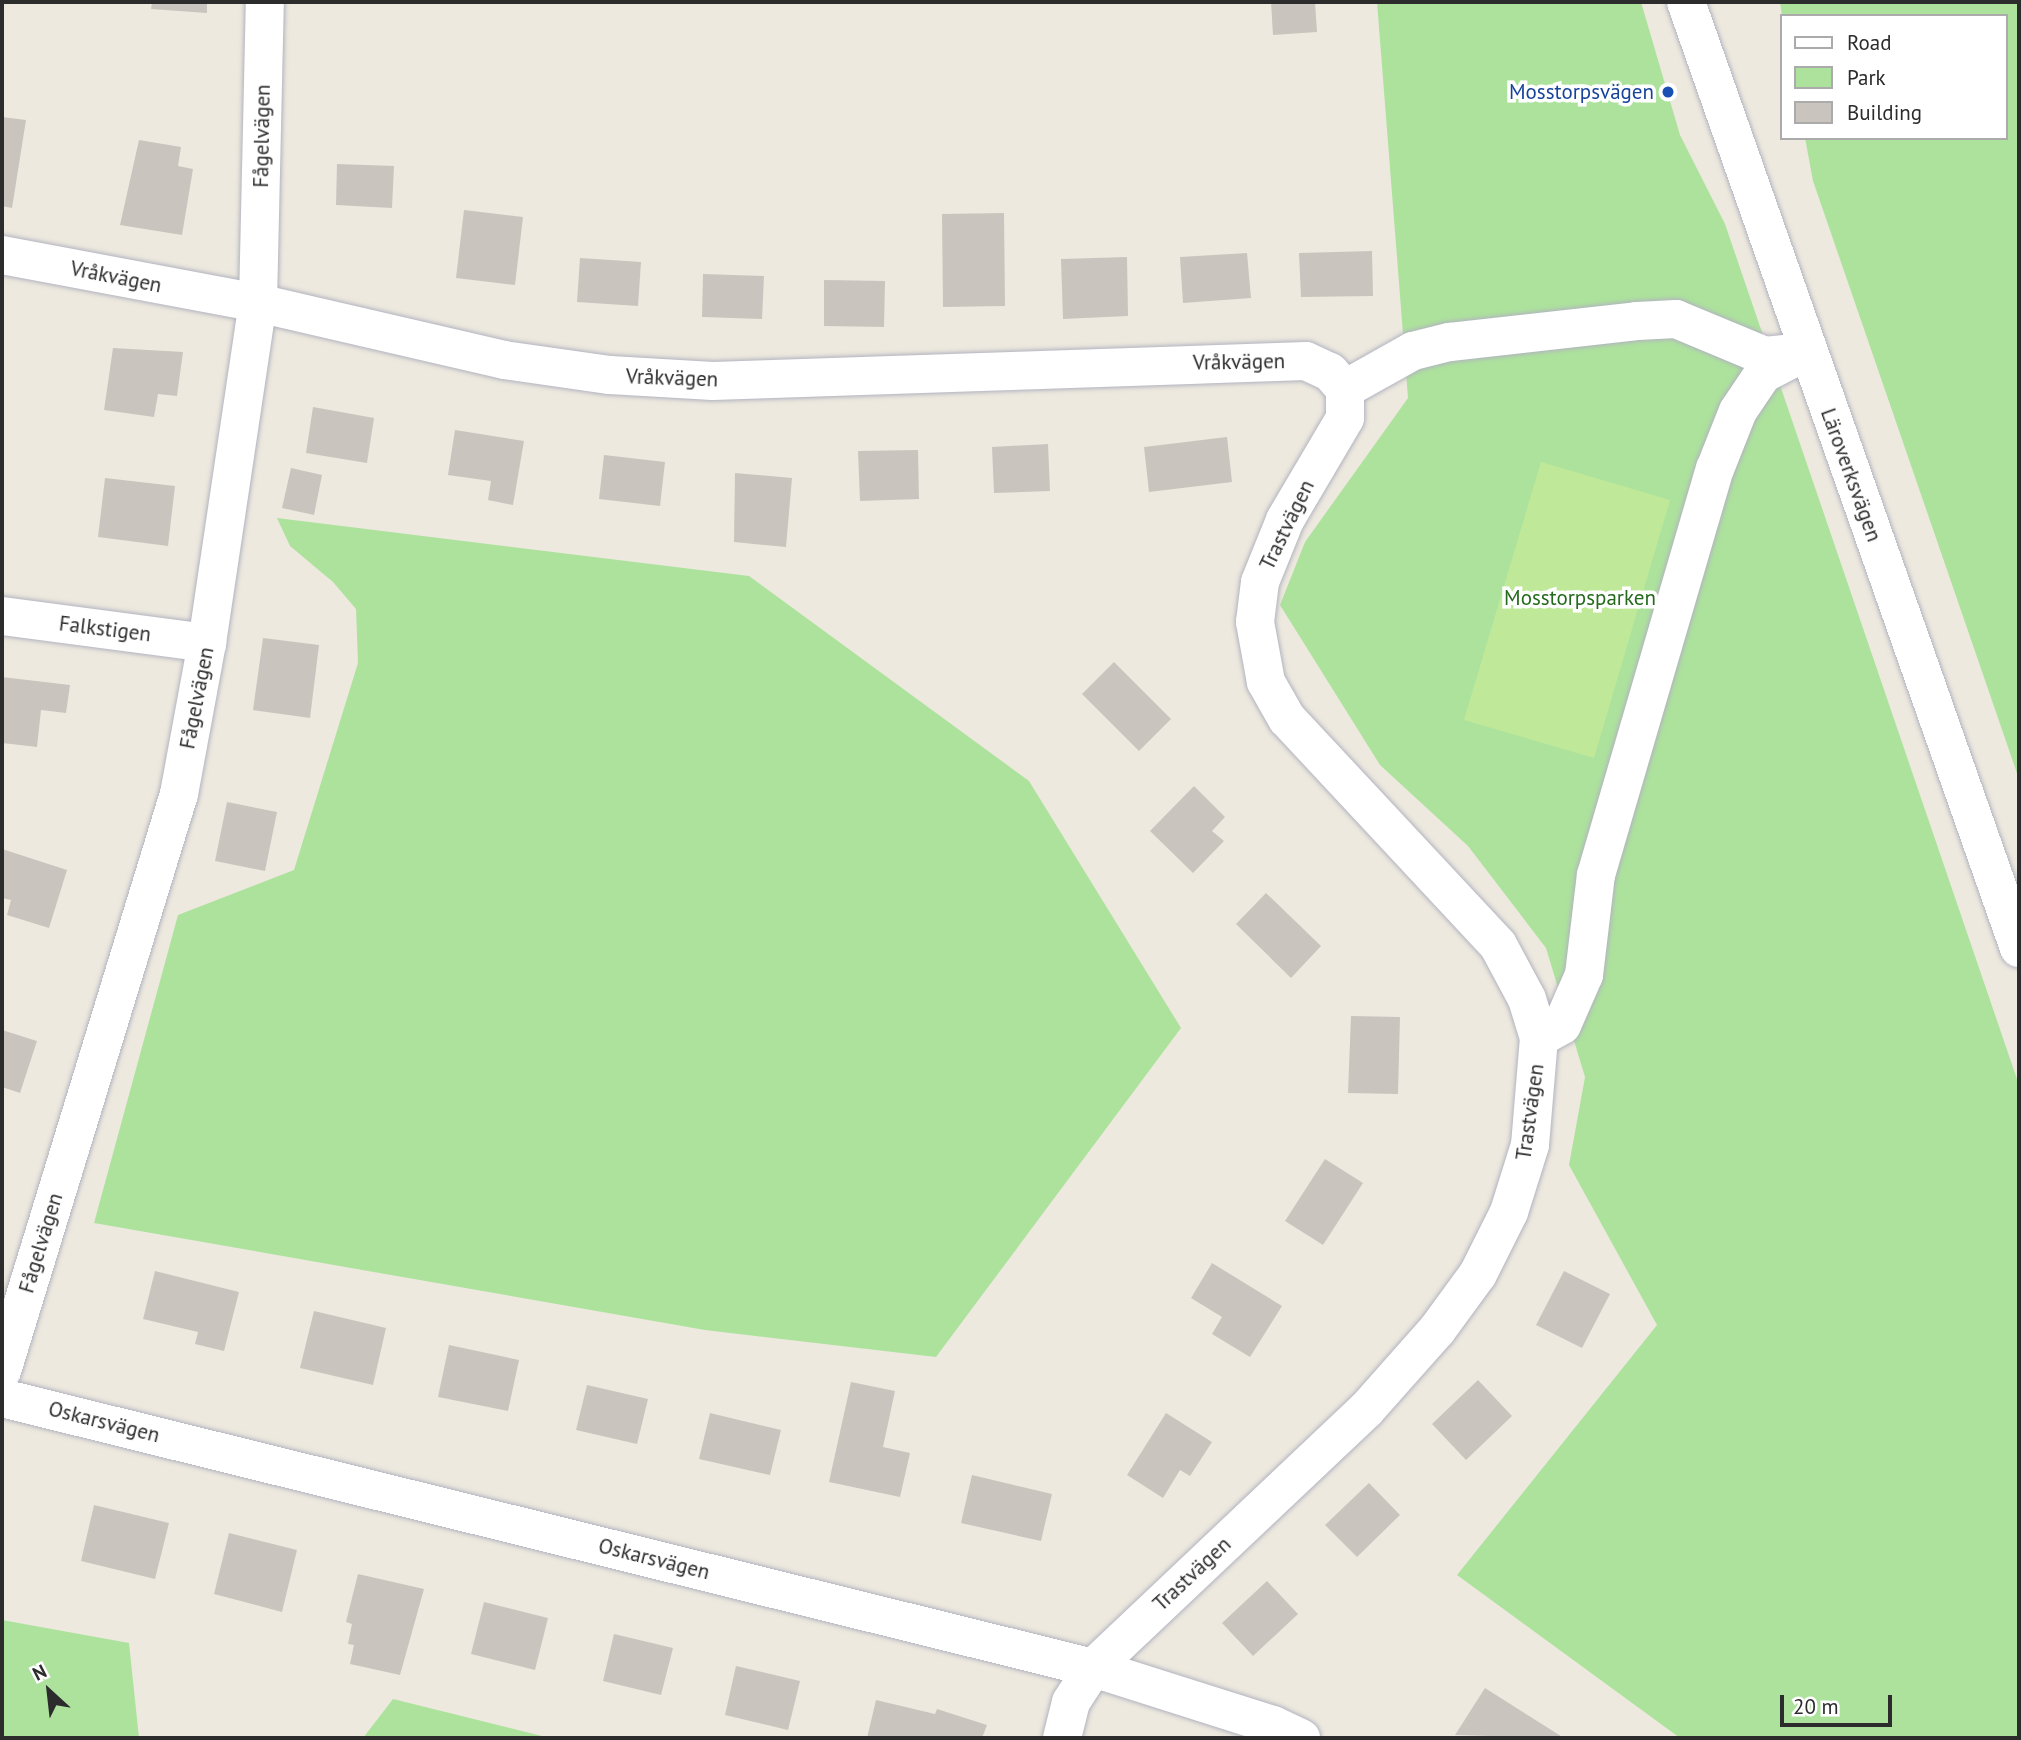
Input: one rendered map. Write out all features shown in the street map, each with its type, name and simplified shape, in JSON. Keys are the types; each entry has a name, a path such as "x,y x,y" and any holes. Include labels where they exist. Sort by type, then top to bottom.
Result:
{"street":[{"name":"Fågelvägen","path":"2,1371 179,794 207,643 258,303 265,2"},
{"name":"Läroverksvägen","path":"1686,2 2019,948"},
{"name":"Vråkvägen","path":"2,255 258,303 504,360 610,375 713,380 1306,361 1331,372 1345,389"},
{"path":"1345,389 1413,351 1450,342 1636,321 1676,318 1765,356 1807,351"},
{"path":"1539,1038 1562,1025 1584,975 1596,875 1716,469 1738,411 1763,374 1807,351"},
{"name":"Trastvägen","path":"1062,1738 1071,1702 1093,1668 1366,1410 1437,1330 1478,1273 1509,1212 1530,1145 1539,1038 1527,999 1498,945 1286,719 1266,682 1255,622 1260,582 1285,520 1345,418 1345,389"},
{"name":"Falkstigen","path":"2,616 207,643"},
{"name":"Oskarsvägen","path":"2,1398 1093,1668 1273,1725 1301,1738"}],"green space":[{"name":"Mosstorpsparken","path":"1377,2 1641,2 1680,135 1725,224 2019,1085 2019,1738 1680,1738 1457,1575 1657,1325 1569,1165 1585,1077 1546,948 1468,846 1380,765 1280,605 1305,542 1408,398"},
{"path":"1780,2 2019,2 2019,779 1813,181 1805,140 2007,140 2007,14 1782,14"},
{"path":"1541,462 1670,500 1594,758 1464,720"},
{"path":"277,518 749,576 1029,781 1181,1028 936,1357 705,1330 94,1223 178,915 294,870 358,663 356,609 333,582 290,546"},
{"path":"2,1620 129,1643 139,1738 2,1738"},
{"path":"393,1699 550,1738 363,1738"}],"building":[{"path":"152,2 207,2 207,13 151,9"},
{"path":"1271,2 1315,2 1317,32 1273,35"},
{"path":"2,117 26,120 12,208 2,206"},
{"path":"139,140 181,147 178,166 193,169 182,235 120,225"},
{"path":"337,164 394,166 392,208 336,205"},
{"path":"464,210 523,217 515,285 456,278"},
{"path":"1004,213 1005,306 943,307 942,214"},
{"path":"1372,251 1373,296 1301,297 1299,253"},
{"path":"1247,253 1251,298 1183,303 1180,257"},
{"path":"1127,257 1128,316 1063,319 1061,259"},
{"path":"580,258 641,262 638,306 577,302"},
{"path":"703,274 764,276 762,319 702,317"},
{"path":"824,280 885,281 884,327 824,326"},
{"path":"113,348 183,352 177,396 158,394 154,417 104,410"},
{"path":"313,407 374,418 367,463 306,453"},
{"path":"455,430 524,441 513,505 488,500 491,481 448,475"},
{"path":"1227,437 1232,482 1149,492 1144,447"},
{"path":"1048,444 1050,491 994,493 992,447"},
{"path":"918,450 919,499 860,501 858,451"},
{"path":"604,455 665,462 660,506 599,499"},
{"path":"291,468 322,475 314,515 282,508"},
{"path":"735,473 792,478 786,547 734,542"},
{"path":"105,478 175,486 168,546 98,537"},
{"path":"263,638 319,645 310,718 253,710"},
{"path":"1114,662 1171,719 1139,751 1082,694"},
{"path":"2,677 70,685 66,713 41,710 37,747 2,743"},
{"path":"1194,786 1225,817 1212,831 1224,841 1193,873 1150,831"},
{"path":"227,802 277,812 265,871 215,861"},
{"path":"2,849 67,870 49,928 7,915 11,900 2,898"},
{"path":"1266,893 1321,946 1291,978 1236,924"},
{"path":"1351,1016 1400,1017 1398,1094 1348,1093"},
{"path":"2,1030 37,1041 20,1093 2,1087"},
{"path":"1325,1159 1363,1183 1323,1245 1285,1221"},
{"path":"1212,1263 1282,1306 1250,1357 1212,1334 1222,1317 1191,1298"},
{"path":"155,1271 239,1292 224,1351 195,1344 198,1332 143,1319"},
{"path":"1564,1271 1610,1294 1582,1348 1536,1325"},
{"path":"314,1311 386,1328 373,1385 300,1368"},
{"path":"449,1345 519,1360 508,1411 438,1397"},
{"path":"1478,1380 1512,1416 1466,1460 1432,1424"},
{"path":"851,1382 895,1391 883,1447 910,1453 900,1497 829,1482"},
{"path":"587,1385 648,1399 637,1444 576,1430"},
{"path":"710,1413 781,1430 770,1475 699,1459"},
{"path":"1166,1413 1212,1442 1190,1476 1180,1470 1163,1498 1127,1475"},
{"path":"972,1475 1052,1494 1041,1541 961,1523"},
{"path":"1369,1483 1400,1515 1357,1557 1325,1525"},
{"path":"94,1505 169,1523 155,1579 81,1561"},
{"path":"229,1533 297,1550 282,1612 214,1594"},
{"path":"358,1574 424,1589 400,1675 350,1664 354,1645 348,1644 352,1624 346,1622"},
{"path":"1267,1581 1298,1614 1253,1656 1222,1623"},
{"path":"484,1602 548,1618 535,1670 471,1654"},
{"path":"614,1634 673,1648 661,1695 603,1681"},
{"path":"736,1666 800,1681 788,1730 725,1715"},
{"path":"1485,1688 1564,1738 1455,1735"},
{"path":"876,1700 935,1714 937,1709 987,1725 982,1738 867,1738"}],"place":[{"name":"Mosstorpsvägen","path":"1668,92"}]}
